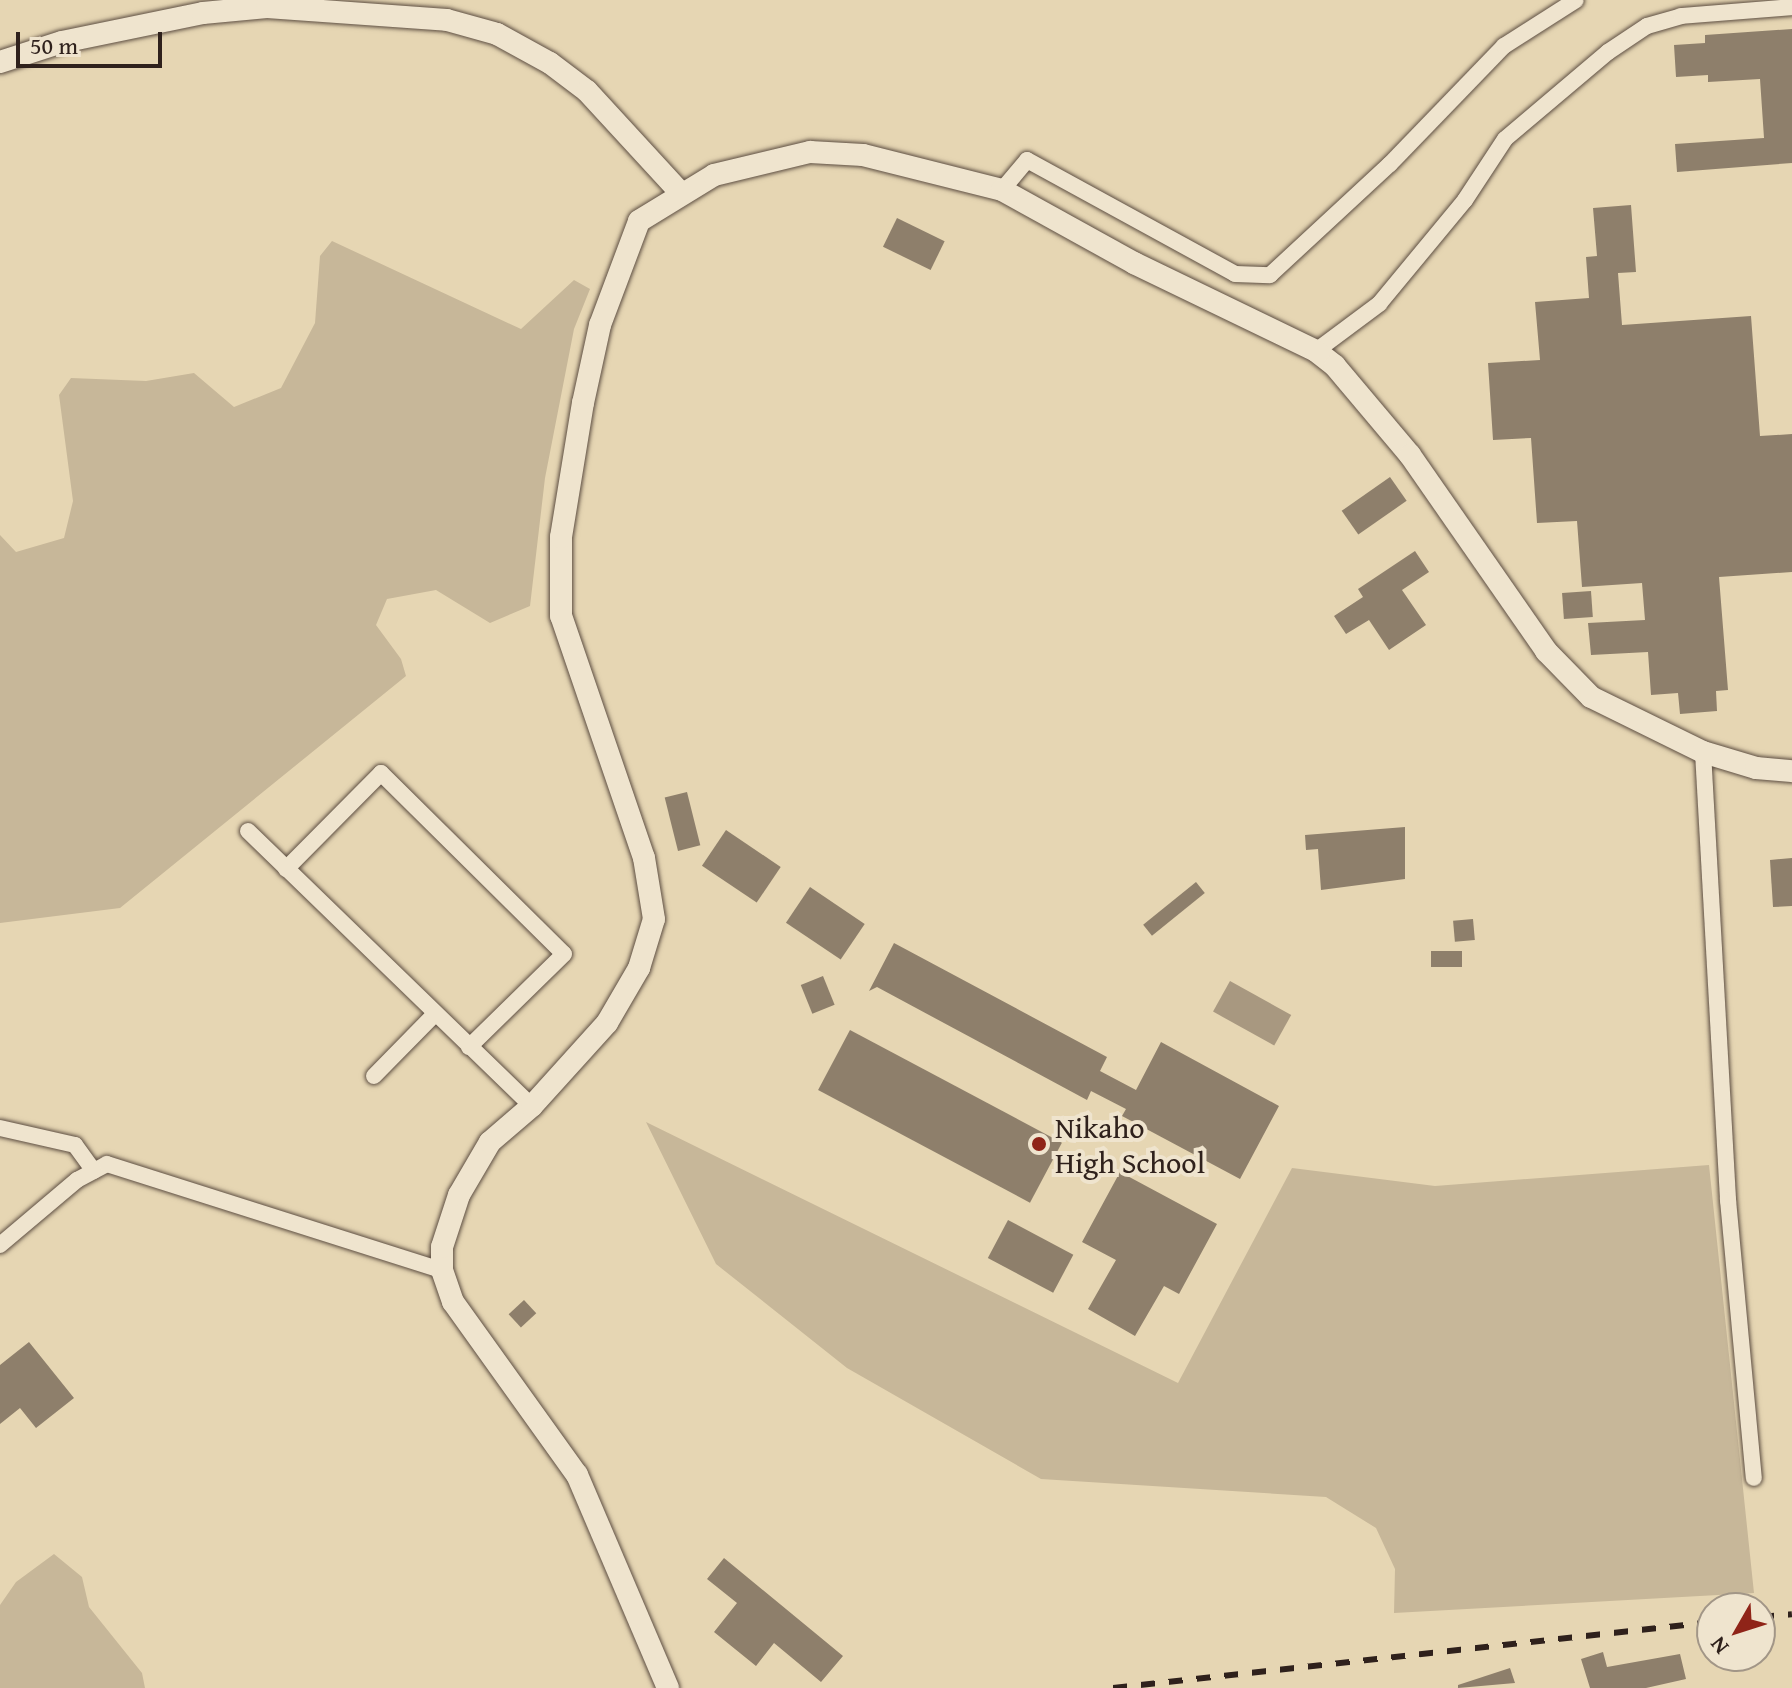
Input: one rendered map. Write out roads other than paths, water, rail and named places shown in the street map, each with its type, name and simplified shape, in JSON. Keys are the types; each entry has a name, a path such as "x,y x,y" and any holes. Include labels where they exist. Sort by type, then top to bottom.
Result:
{"street":[{"path":"1002,190 1027,160 1235,274 1270,275 1346,207 1504,46 1576,0"},
{"path":"0,62 62,42 203,13 267,7 447,20 497,34 550,63 587,91 680,192"},
{"path":"1316,351 1389,293 1465,200 1505,139 1608,52 1647,26 1681,16 1792,7"},
{"path":"668,1688 577,1475 453,1302 442,1270 442,1247 459,1195 490,1142 532,1106 607,1023 639,968 654,919 644,858 561,616 561,537 597,338 618,267 639,221 680,192 714,175 810,152 863,155 1002,190 1134,263 1316,351 1410,455 1546,651 1591,697 1703,752 1756,768 1792,771"},
{"path":"1703,752 1728,1200 1754,1478"},
{"path":"286,869 381,773 564,954 469,1047"},
{"path":"248,831 532,1106"},
{"path":"374,1076 435,1014"},
{"path":"0,1128 75,1145 94,1171"},
{"path":"0,1245 107,1164 442,1270"}],"railway":[{"path":"1776,1616 1792,1614"},
{"path":"1113,1688 1696,1624"}],"place":[{"name":"Nikaho High School","path":"1039,1144"}]}
